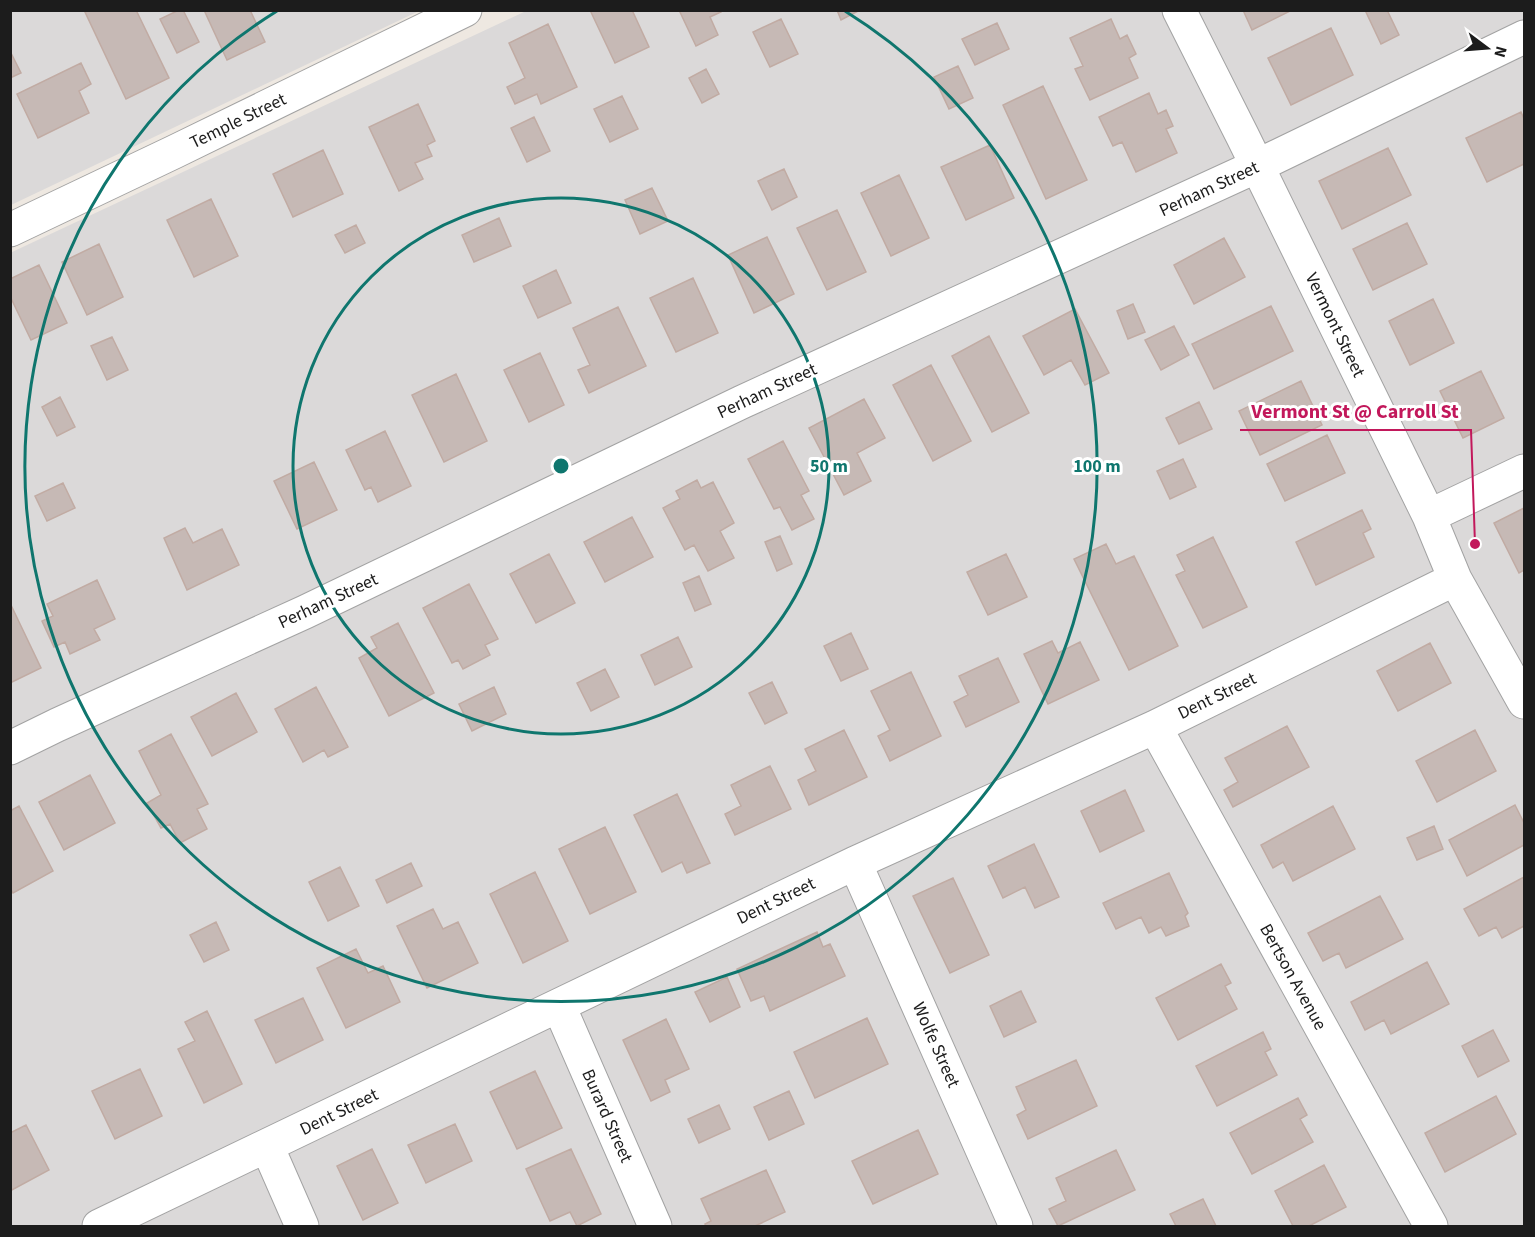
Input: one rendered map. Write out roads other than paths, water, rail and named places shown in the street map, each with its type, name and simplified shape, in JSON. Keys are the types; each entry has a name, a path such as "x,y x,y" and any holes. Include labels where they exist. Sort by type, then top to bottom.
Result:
{"street":[{"name":"Temple Street","path":"10,230 465,10"},
{"name":"Vermont Street","path":"1179,10 1429,516 1455,579 1524,702"},
{"name":"Perham Street","path":"10,748 305,612 742,402 1257,166 1524,37"},
{"path":"1429,516 1524,471"},
{"name":"Dent Street","path":"99,1227 855,863 1155,727 1455,579"},
{"name":"Bertson Avenue","path":"1155,727 1431,1227"},
{"name":"Wolfe Street","path":"855,863 1016,1227"},
{"name":"Burard Street","path":"559,1006 655,1227"},
{"path":"267,1146 302,1227"}],"place":[{"name":"Vermont St @ Carroll St","path":"1475,544"}]}
